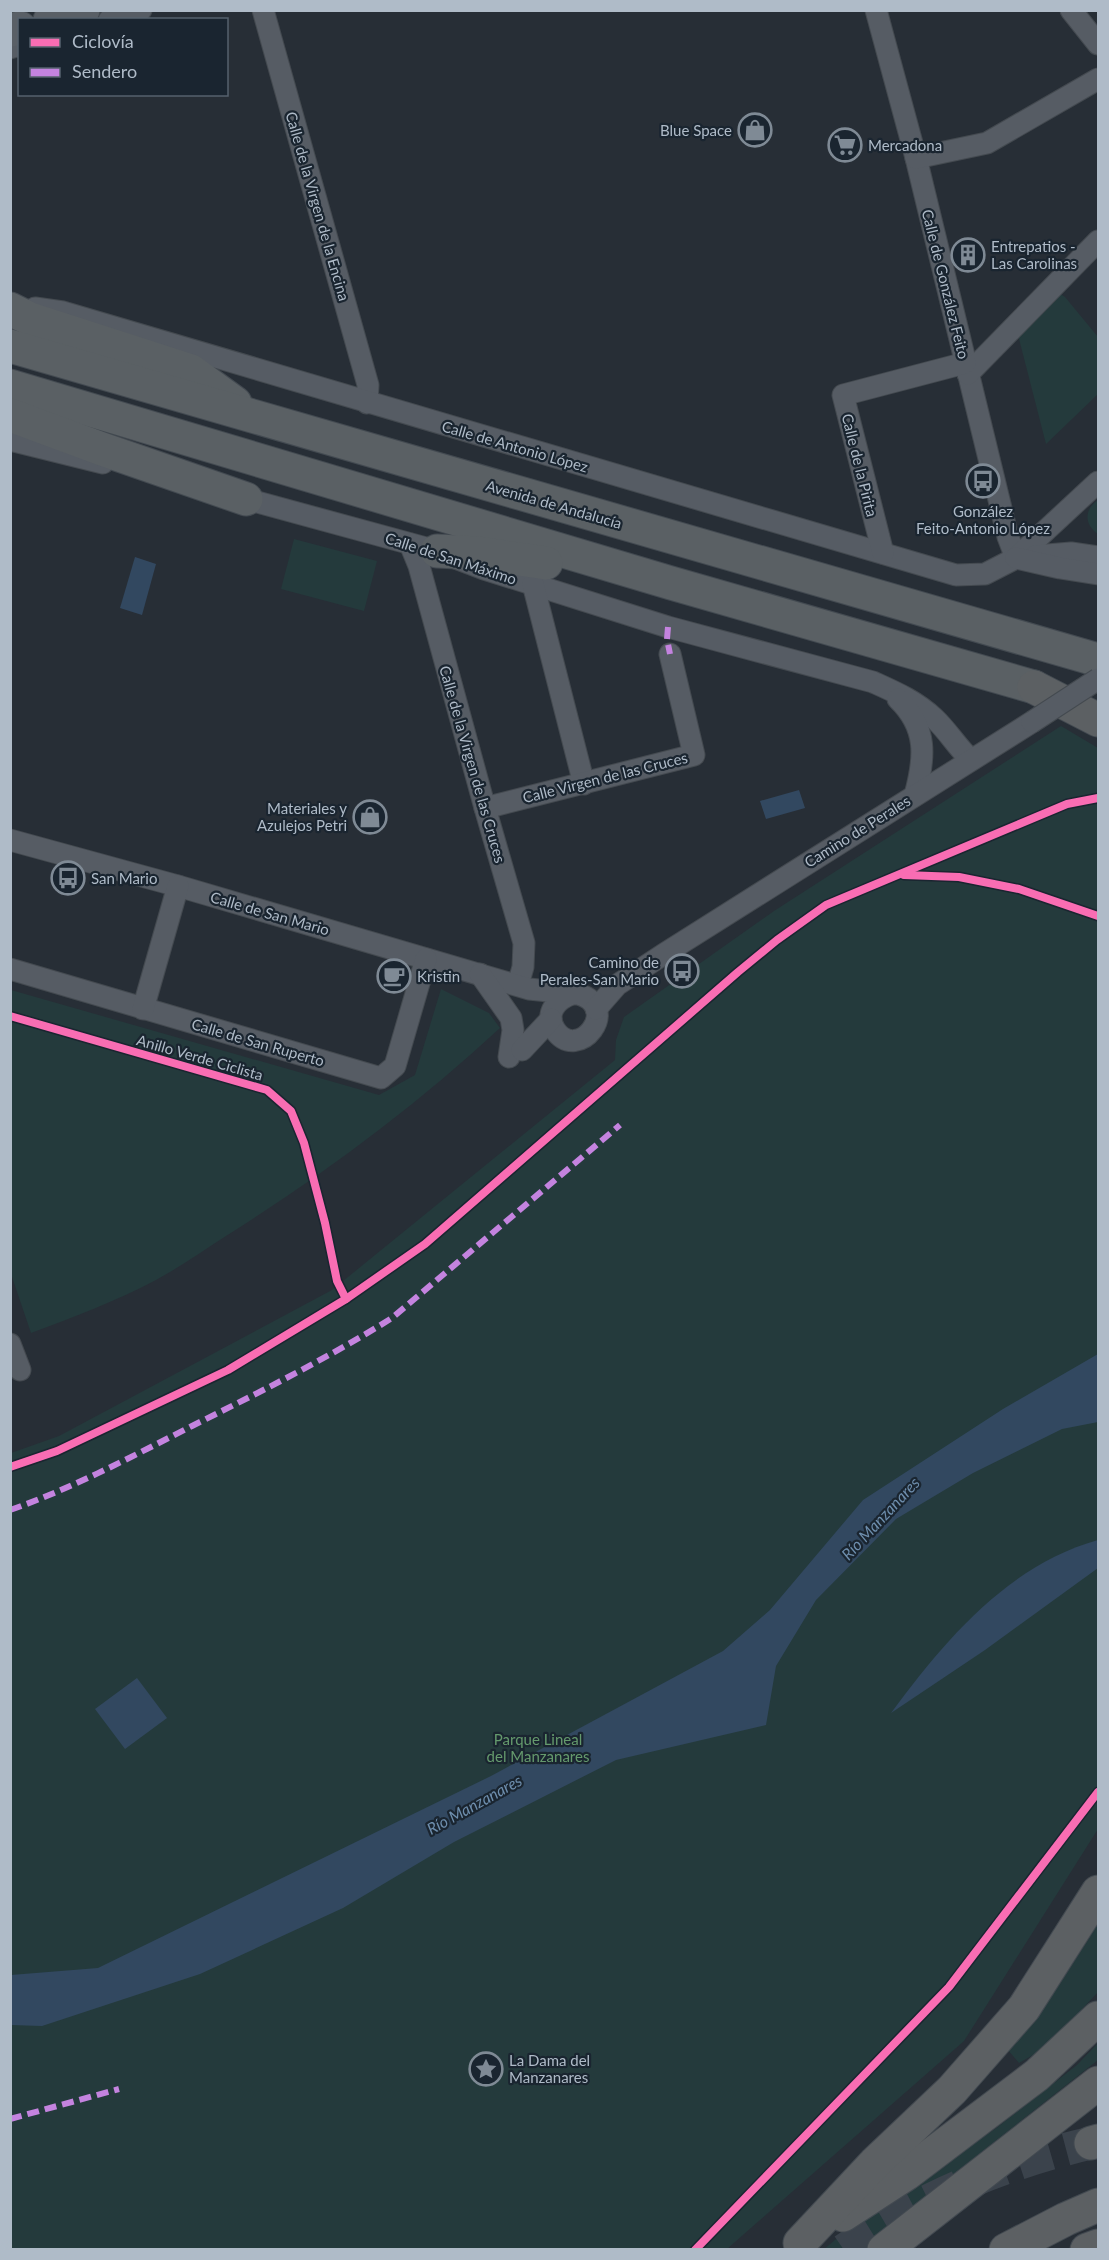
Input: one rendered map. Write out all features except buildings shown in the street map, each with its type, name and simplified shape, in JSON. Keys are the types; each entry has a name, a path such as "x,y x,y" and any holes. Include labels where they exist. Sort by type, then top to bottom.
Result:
{"highway":[{"path":"10,306 30,319 191,371 256,418"},
{"name":"Avenida de Andalucía","path":"10,346 1098,660"},
{"path":"10,386 671,583 1098,707"},
{"path":"10,414 168,454 230,451"},
{"path":"10,414 246,499"},
{"path":"423,547 530,560 631,584 671,583"},
{"path":"1034,687 1098,720"},
{"path":"796,2246 875,2163 952,2090 1024,2008 1098,1892"},
{"path":"796,2246 906,2174 1028,2082 1098,2018"},
{"path":"884,2250 1098,2083"},
{"path":"921,2220 948,2217 1098,2099"},
{"path":"1006,2250 1098,2205"},
{"path":"1087,2250 1098,2246"}],"main road":[{"path":"57,18 83,10"}],"street":[{"path":"115,18 141,10"},
{"name":"Calle de la Virgen de la Encina","path":"263,10 368,385 367,403"},
{"name":"Calle de González Feito","path":"876,10 916,159 1008,537 1016,558"},
{"path":"1071,10 1096,34"},
{"path":"916,159 987,143 1098,79"},
{"path":"967,368 1098,240"},
{"name":"Calle de Antonio López","path":"10,306 63,312 956,575 985,574 1016,558 1098,482"},
{"name":"Calle de la Pirita","path":"883,553 843,395 967,368"},
{"name":"Calle de San Máximo","path":"10,440 246,499 423,547 484,569 668,627 843,673 905,696 936,719 957,747 971,760"},
{"name":"Calle de la Virgen de las Cruces","path":"423,547 419,566 524,943 524,987"},
{"path":"1016,558 1094,567"},
{"path":"533,584 584,784"},
{"name":"Calle Virgen de las Cruces","path":"485,808 694,755 670,654"},
{"name":"Camino de Perales","path":"584,999 597,1019 594,1030 586,1037 573,1040 554,1023 554,1004 562,997 584,999 617,985 1098,679"},
{"name":"Calle de San Máximo","path":"888,689 905,705 914,719 923,746 922,768 915,795"},
{"name":"Calle de San Mario","path":"10,840 178,886 524,987 584,999"},
{"path":"143,1009 178,886"},
{"name":"Calle de San Ruperto","path":"10,969 381,1077 394,1066 426,959"},
{"path":"480,974 511,1018 513,1030 509,1057"},
{"path":"524,987 554,1023"},
{"path":"10,1344 20,1370"}],"green space":[{"path":"1057,292 1065,297 1098,337 1098,394 1046,444 1017,331"},
{"path":"1098,500 1098,534 1088,522 1088,512"},
{"path":"294,539 377,561 364,611 281,589"},
{"name":"Parque Lineal del Manzanares","path":"1061,726 1098,748 1098,1829 964,2041 727,2249 11,2250 11,1453 59,1436 332,1290 615,1060 616,1040 624,1017 774,911"},
{"path":"441,989 489,1013 500,1028 402,1112 333,1164 262,1213 156,1280 110,1302 31,1333 11,1274 11,990 379,1095 415,1075"},
{"path":"1098,1924 1098,1992 1047,2047 1019,2063 1007,2049 1057,1988"},
{"path":"1098,2043 1098,2060 859,2249 823,2250 866,2214 995,2129 1077,2065"}],"water":[{"path":"135,557 156,564 142,615 120,608"},
{"path":"799,790 805,808 766,819 760,801"},
{"name":"Río Manzanares","path":"1098,1354 1098,1422 1062,1429 973,1473 896,1519 816,1600 776,1666 766,1725 616,1760 454,1842 343,1908 200,1974 42,2026 11,2025 11,1975 98,1968 491,1776 723,1651 770,1610 863,1500 1003,1409"},
{"path":"1098,1540 1098,1568 985,1650 891,1713 956,1633 1007,1587 1035,1567 1065,1552"},
{"path":"137,1678 167,1718 125,1749 95,1709"}],"tunnel":[{"path":"844,2250 902,2215 963,2185 1026,2161 1091,2143"}],"marked path":[{"path":"668,627 667,639 670,654"},
{"path":"10,1510 80,1482 148,1449 294,1374 392,1318 620,1125"},
{"path":"10,2119 119,2089"}],"cycle path":[{"path":"10,1467 57,1451 228,1370 346,1299 425,1244 738,972 777,940 826,905 1067,804 1098,798"},
{"path":"904,875 959,877 1019,889 1098,916"},
{"name":"Anillo Verde Ciclista","path":"10,1016 267,1090 291,1111 304,1143 325,1223 337,1281 346,1299"},
{"path":"695,2250 949,1987 1098,1792"}],"place":[{"name":"Blue Space","path":"755,130"},
{"name":"Mercadona","path":"845,145"},
{"name":"Entrepatios - Las Carolinas","path":"968,255"},
{"name":"González Feito-Antonio López","path":"983,481"},
{"name":"Materiales y Azulejos Petri","path":"370,817"},
{"name":"San Mario","path":"68,878"},
{"name":"Camino de Perales-San Mario","path":"682,971"},
{"name":"Kristin","path":"394,976"},
{"name":"La Dama del Manzanares","path":"486,2069"}]}
